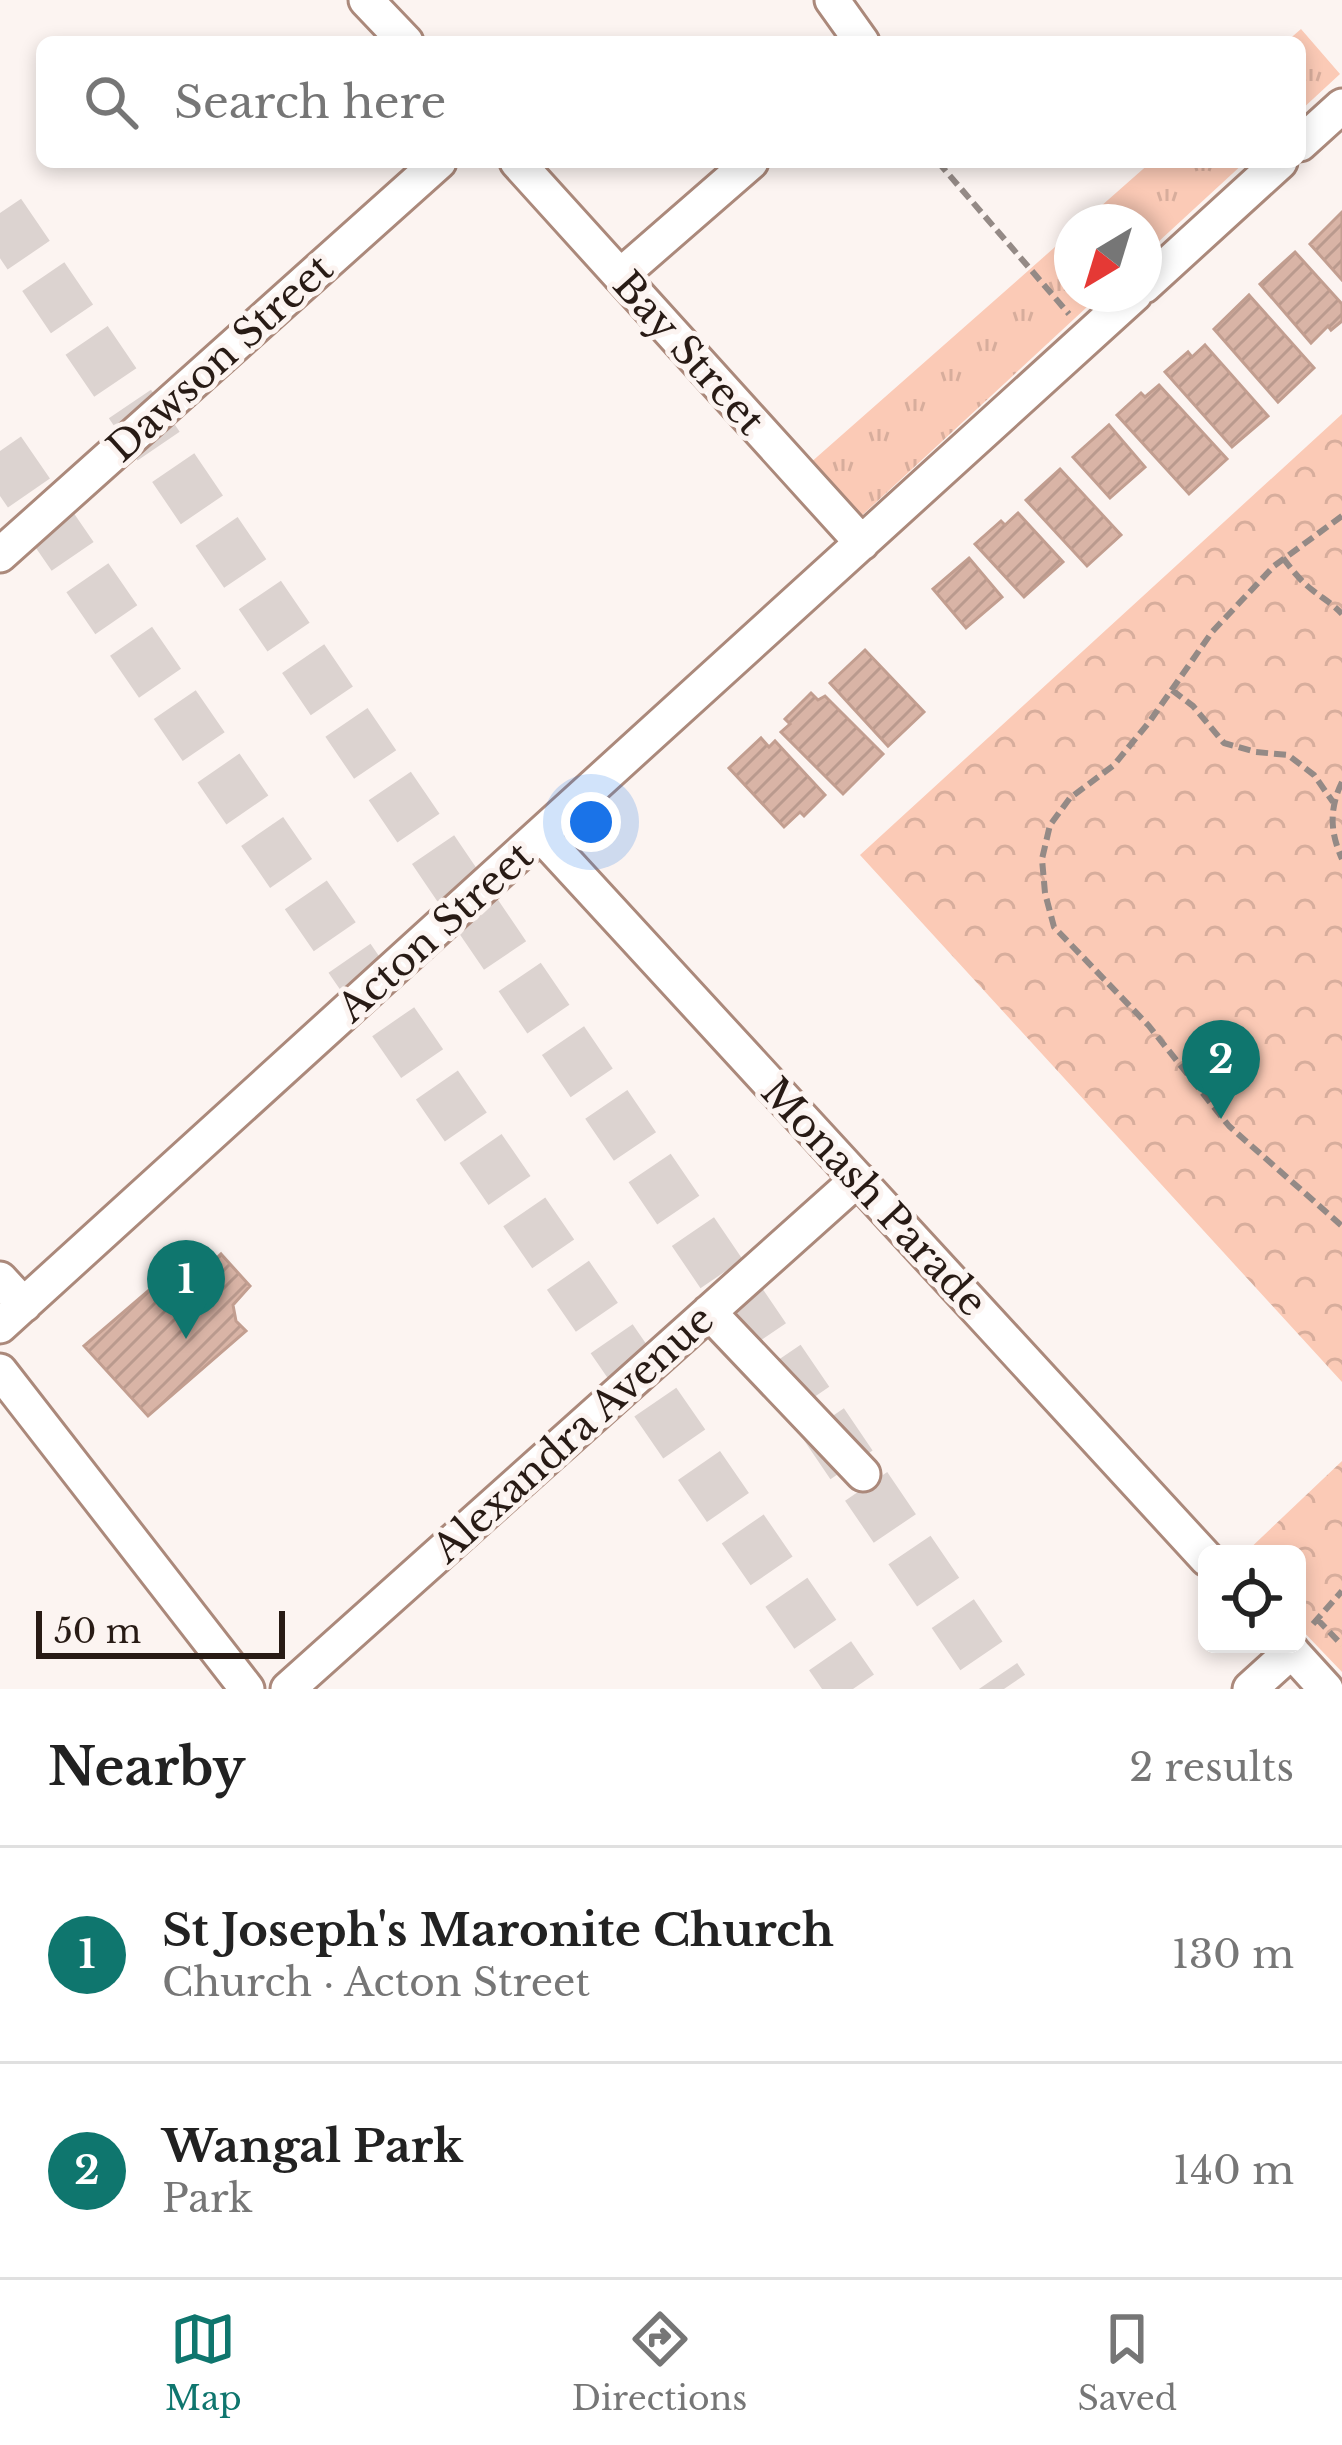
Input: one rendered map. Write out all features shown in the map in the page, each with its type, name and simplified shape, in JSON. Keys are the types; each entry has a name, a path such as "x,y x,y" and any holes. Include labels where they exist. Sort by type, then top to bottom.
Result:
{"street":[{"path":"366,0 400,36"},
{"path":"832,0 858,36"},
{"path":"1306,139 1342,106"},
{"name":"Dawson Street","path":"0,555 433,168"},
{"name":"Bay Street","path":"522,168 862,543"},
{"path":"620,276 744,168"},
{"path":"1162,270 1273,168"},
{"name":"Acton Street","path":"12,1316 1116,312"},
{"name":"Monash Parade","path":"541,835 1198,1549"},
{"name":"Alexandra Avenue","path":"288,1689 858,1179"},
{"path":"0,1279 12,1316"},
{"path":"709,1312 863,1474"},
{"path":"0,1371 247,1689"},
{"path":"1250,1689 1283,1653"},
{"path":"1293,1653 1326,1689"}],"path":[{"path":"943,168 1089,337"},
{"path":"1342,516 1274,566 1212,632 1114,765 1070,798 1050,826 1042,859 1054,927 1149,1026 1229,1126 1342,1226"},
{"path":"1283,559 1342,614"},
{"path":"1172,690 1224,743 1288,754 1314,775 1333,802"},
{"path":"1342,782 1333,802 1335,842 1342,859"},
{"path":"1342,1591 1317,1618 1342,1645"}],"green space":[{"path":"1301,29 1340,74 1306,105 1306,36 1293,36"},
{"path":"1144,168 1238,168 1162,238 1162,204 1103,204"},
{"path":"1054,248 1054,312 1082,312 857,520 809,464"},
{"path":"1342,414 1342,1382 860,855"},
{"path":"1342,1461 1342,1672 1306,1634 1306,1545 1253,1545"}],"building":[{"path":"1342,212 1342,280 1310,244"},
{"path":"1295,252 1342,304 1342,321 1331,330 1328,326 1311,343 1260,284"},
{"path":"1249,295 1314,368 1278,402 1214,329"},
{"path":"1205,345 1268,416 1232,447 1165,372 1188,352 1192,357"},
{"path":"1159,385 1227,459 1189,494 1117,415 1141,393 1145,397"},
{"path":"1109,425 1145,467 1110,498 1073,457"},
{"path":"1060,469 1121,535 1087,566 1026,500"},
{"path":"1018,513 1063,562 1024,597 975,544"},
{"path":"969,558 1002,597 966,628 933,589"},
{"path":"865,650 924,712 888,746 830,683"},
{"path":"811,693 818,700 825,696 883,754 843,794 781,732 790,724 785,719"},
{"path":"761,738 769,747 775,741 825,795 804,816 800,812 784,827 729,768"},
{"path":"221,1254 250,1286 233,1305 236,1321 246,1331 148,1416 84,1346 183,1261 203,1271"}],"tunnel":[{"path":"0,213 1004,1689"},
{"path":"0,451 853,1689"}],"place":[{"name":"Wangal Park","path":"1221,1119"},
{"name":"St Joseph's Maronite Church","path":"186,1339"}]}
